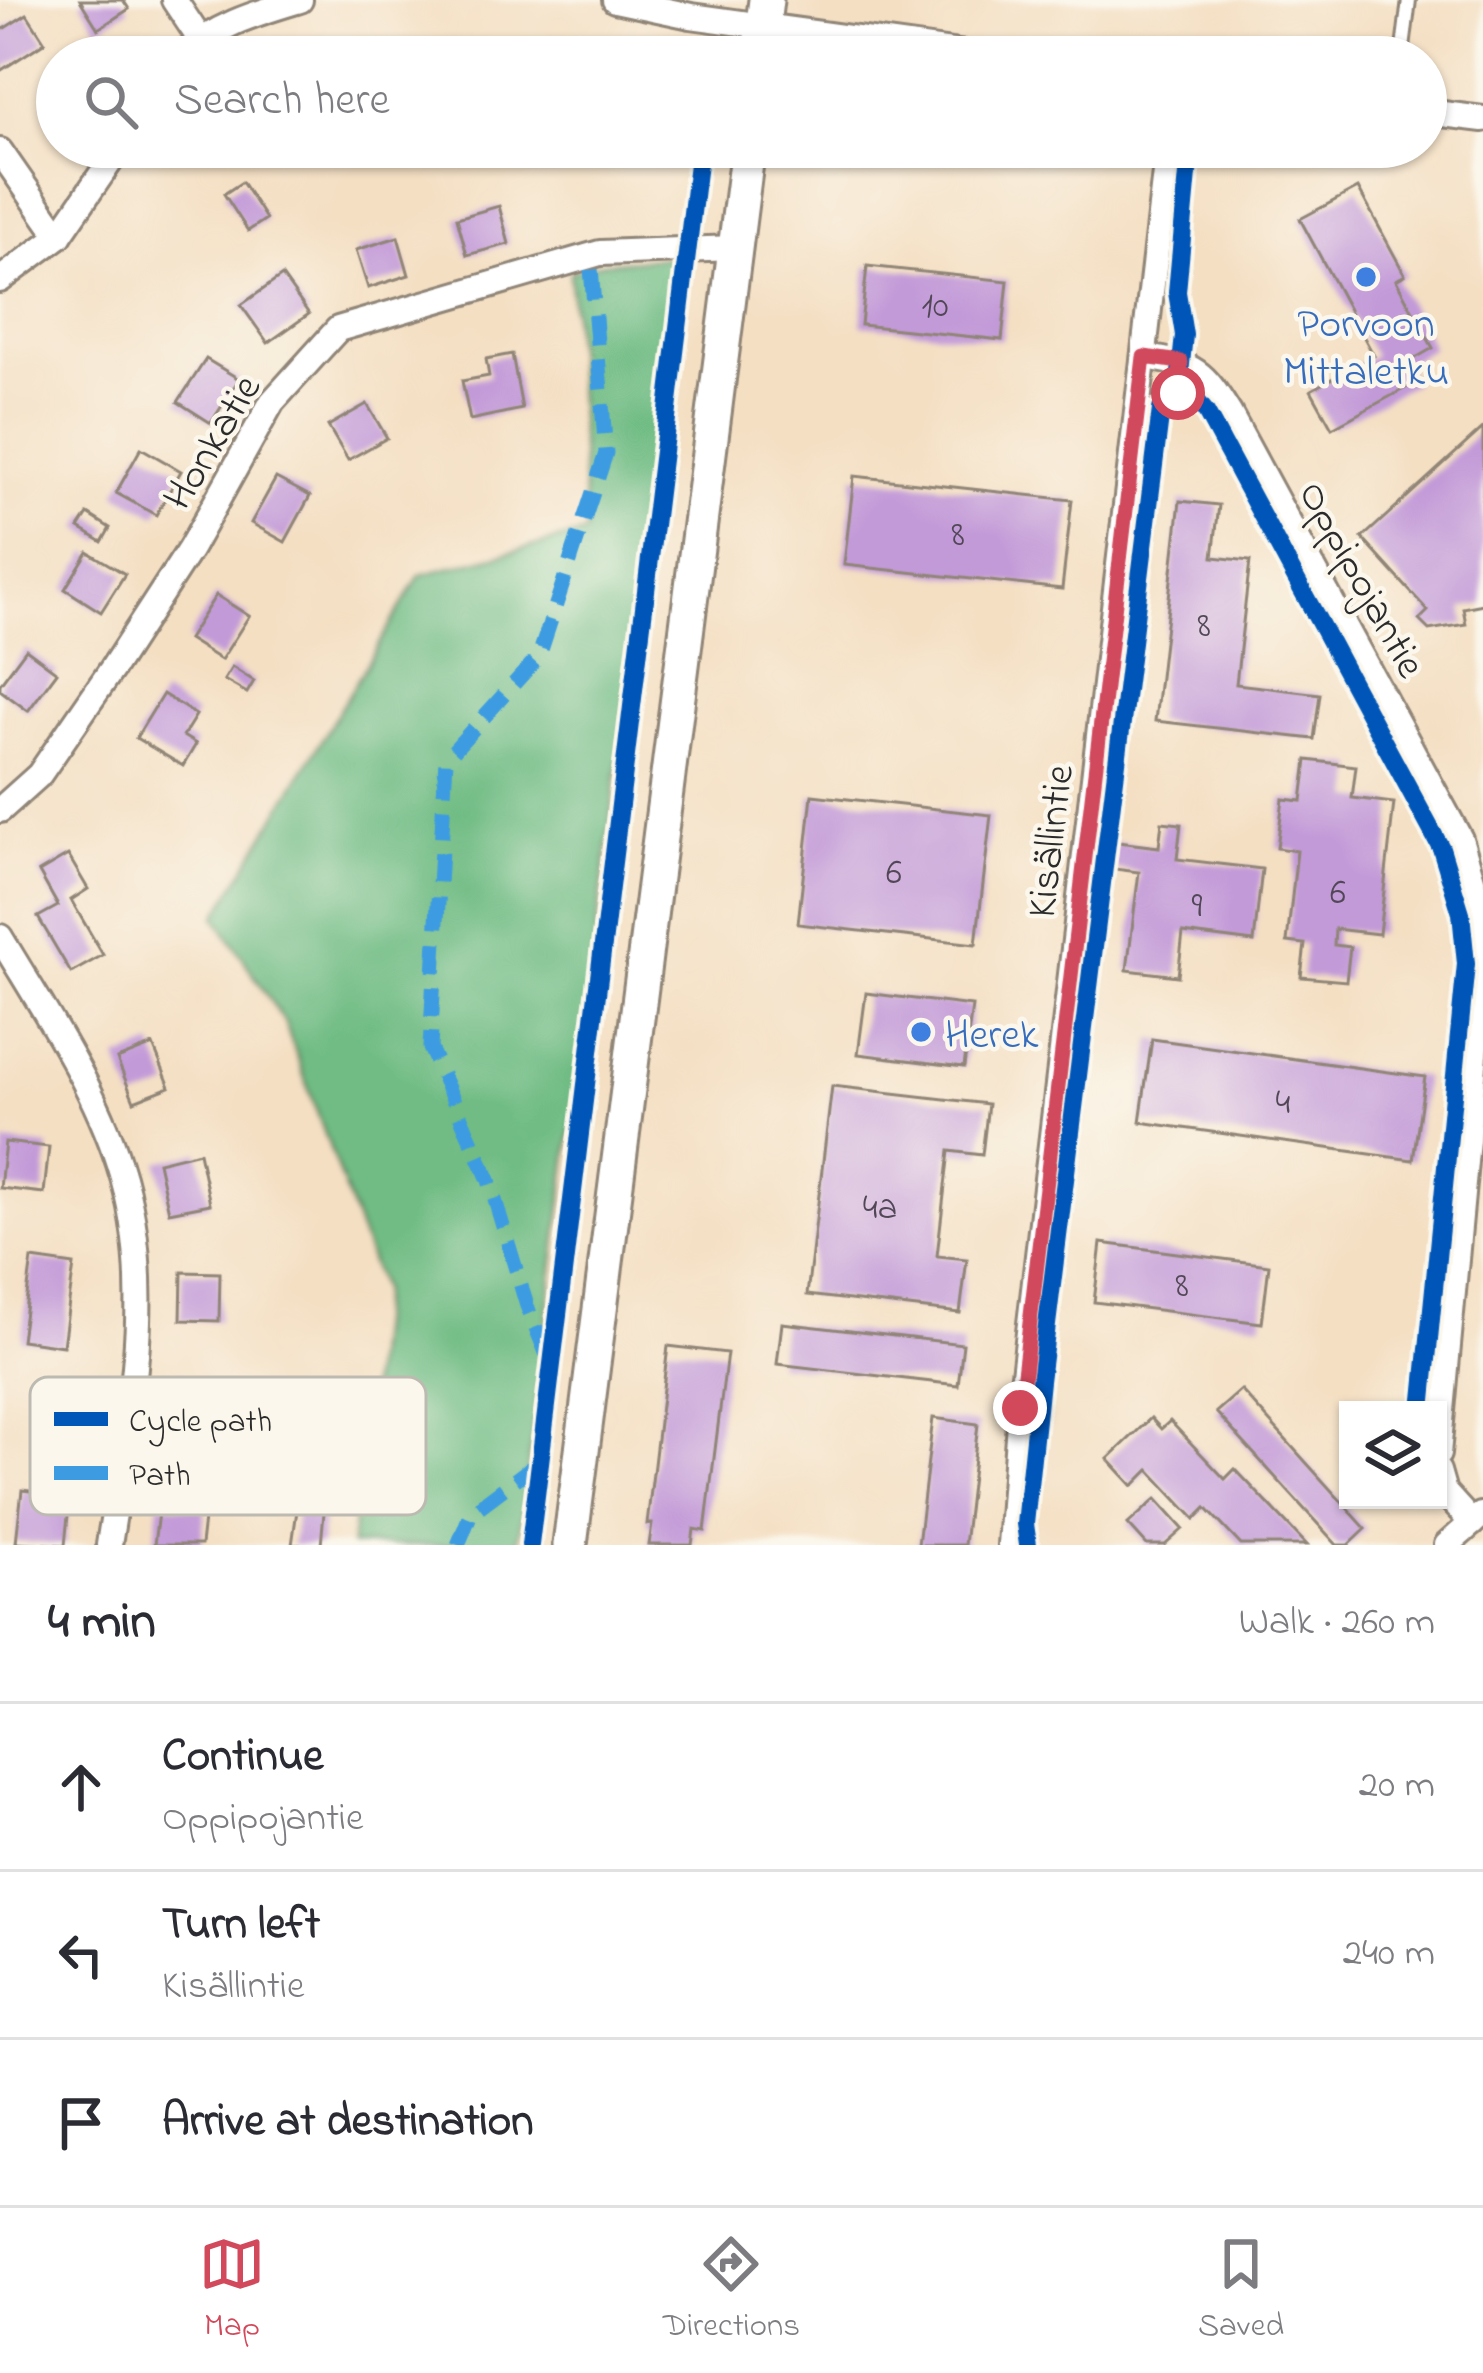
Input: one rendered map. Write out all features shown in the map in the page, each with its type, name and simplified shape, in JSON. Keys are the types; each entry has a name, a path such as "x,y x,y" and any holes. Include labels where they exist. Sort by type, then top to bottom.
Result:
{"street":[{"path":"174,0 198,36"},
{"path":"206,36 300,0"},
{"path":"615,0 825,36"},
{"path":"1447,114 1483,118"},
{"path":"0,151 59,236"},
{"path":"0,280 59,236 106,168"},
{"path":"570,1545 745,168"},
{"name":"Kisällintie","path":"1010,1545 1010,1494 1166,168"},
{"name":"Honkatie","path":"0,809 39,775 190,549 272,402 338,329 600,254 735,248"},
{"name":"Oppipojantie","path":"1144,357 1181,362 1195,369 1207,378 1229,413 1460,839 1478,899 1483,968 1443,1401"},
{"path":"0,937 96,1107 120,1165 134,1236 139,1308 132,1377"},
{"path":"1447,1494 1478,1518 1447,1545"},
{"path":"109,1545 113,1515"}],"lane":[{"path":"1405,36 1409,0"}],"green space":[{"path":"683,256 518,1545 351,1545 355,1515 426,1515 426,1377 371,1377 381,1290 285,1023 216,917 420,575 586,533 570,272 602,263"}],"building":[{"path":"80,0 123,0 129,9 98,29"},
{"path":"27,14 41,36 36,36 36,48 0,71 0,31"},
{"path":"242,182 266,219 248,231 224,194"},
{"path":"1358,188 1405,275 1396,280 1433,348 1405,364 1415,383 1332,428 1311,390 1374,356 1300,219"},
{"path":"499,206 509,244 467,255 457,218"},
{"path":"398,237 409,275 368,288 356,250"},
{"path":"867,266 1008,281 1002,340 861,325"},
{"path":"282,276 309,314 268,343 241,305"},
{"path":"512,354 522,409 470,420 462,381 489,376 486,359"},
{"path":"206,359 239,379 211,423 178,402"},
{"path":"367,404 387,438 348,460 328,426"},
{"path":"1483,428 1483,604 1463,608 1466,624 1429,630 1419,620 1428,611 1362,538"},
{"path":"141,448 181,471 156,515 116,493"},
{"path":"854,476 1072,500 1062,589 844,565"},
{"path":"276,478 310,496 285,542 251,523"},
{"path":"1180,501 1219,505 1213,557 1250,561 1236,684 1320,694 1314,739 1155,721"},
{"path":"88,514 110,528 102,542 79,528"},
{"path":"88,552 125,574 101,612 65,589"},
{"path":"216,595 249,616 221,660 188,639"},
{"path":"26,649 57,672 28,711 0,690"},
{"path":"232,667 254,681 247,693 224,680"},
{"path":"163,694 196,715 183,736 196,744 183,766 136,738"},
{"path":"1307,760 1356,766 1352,798 1394,803 1379,934 1335,929 1334,945 1350,947 1346,981 1301,977 1305,944 1287,942 1297,851 1277,848 1283,799 1302,801"},
{"path":"812,795 991,815 976,944 798,924"},
{"path":"1162,822 1181,824 1177,859 1262,869 1254,942 1183,933 1178,976 1127,970 1139,872 1106,868 1109,841 1159,847"},
{"path":"68,855 88,889 71,900 103,955 71,973 38,917 58,906 39,872"},
{"path":"866,993 972,1006 964,1067 858,1054"},
{"path":"1152,1039 1425,1077 1413,1160 1140,1122"},
{"path":"153,1045 170,1087 134,1101 117,1059"},
{"path":"832,1086 988,1104 982,1155 949,1151 937,1256 967,1259 960,1313 807,1295"},
{"path":"5,1142 49,1147 44,1193 0,1188"},
{"path":"199,1152 210,1204 169,1212 158,1162"},
{"path":"1101,1243 1269,1265 1262,1323 1094,1302"},
{"path":"32,1259 74,1265 63,1346 21,1340"},
{"path":"182,1272 220,1273 219,1321 181,1320"},
{"path":"782,1323 963,1344 958,1385 777,1364"},
{"path":"668,1346 727,1353 705,1531 694,1529 692,1545 649,1545 652,1524 647,1524"},
{"path":"1241,1390 1339,1499 1339,1509 1348,1509 1366,1529 1349,1545 1337,1545 1216,1412"},
{"path":"933,1418 978,1424 964,1545 918,1545"},
{"path":"1151,1418 1161,1429 1170,1421 1225,1479 1235,1469 1307,1545 1241,1545 1206,1508 1195,1519 1149,1470 1133,1486 1108,1459"},
{"path":"22,1490 30,1491 30,1515 68,1515 65,1545 16,1542"},
{"path":"1156,1499 1183,1529 1165,1545 1147,1545 1128,1524"},
{"path":"158,1515 204,1515 201,1545 154,1545"},
{"path":"296,1515 324,1515 321,1545 292,1545"}],"marked path":[{"path":"547,1355 489,1180 430,1048 446,759 539,656 606,453 590,256"},
{"path":"458,1545 471,1513 540,1461"}],"cycle path":[{"path":"530,1545 697,168"},
{"path":"1178,393 1184,335 1177,292 1189,168"},
{"path":"1028,1545 1025,1524 1040,1381 1161,409 1178,393 1198,402 1206,412 1441,848 1461,913 1466,964 1423,1401"}],"place":[{"name":"Porvoon Mittaletku","path":"1366,277"},
{"name":"Herek","path":"921,1032"}],"route":[{"path":"1020,1408 1144,357 1181,362 1178,393"}]}
